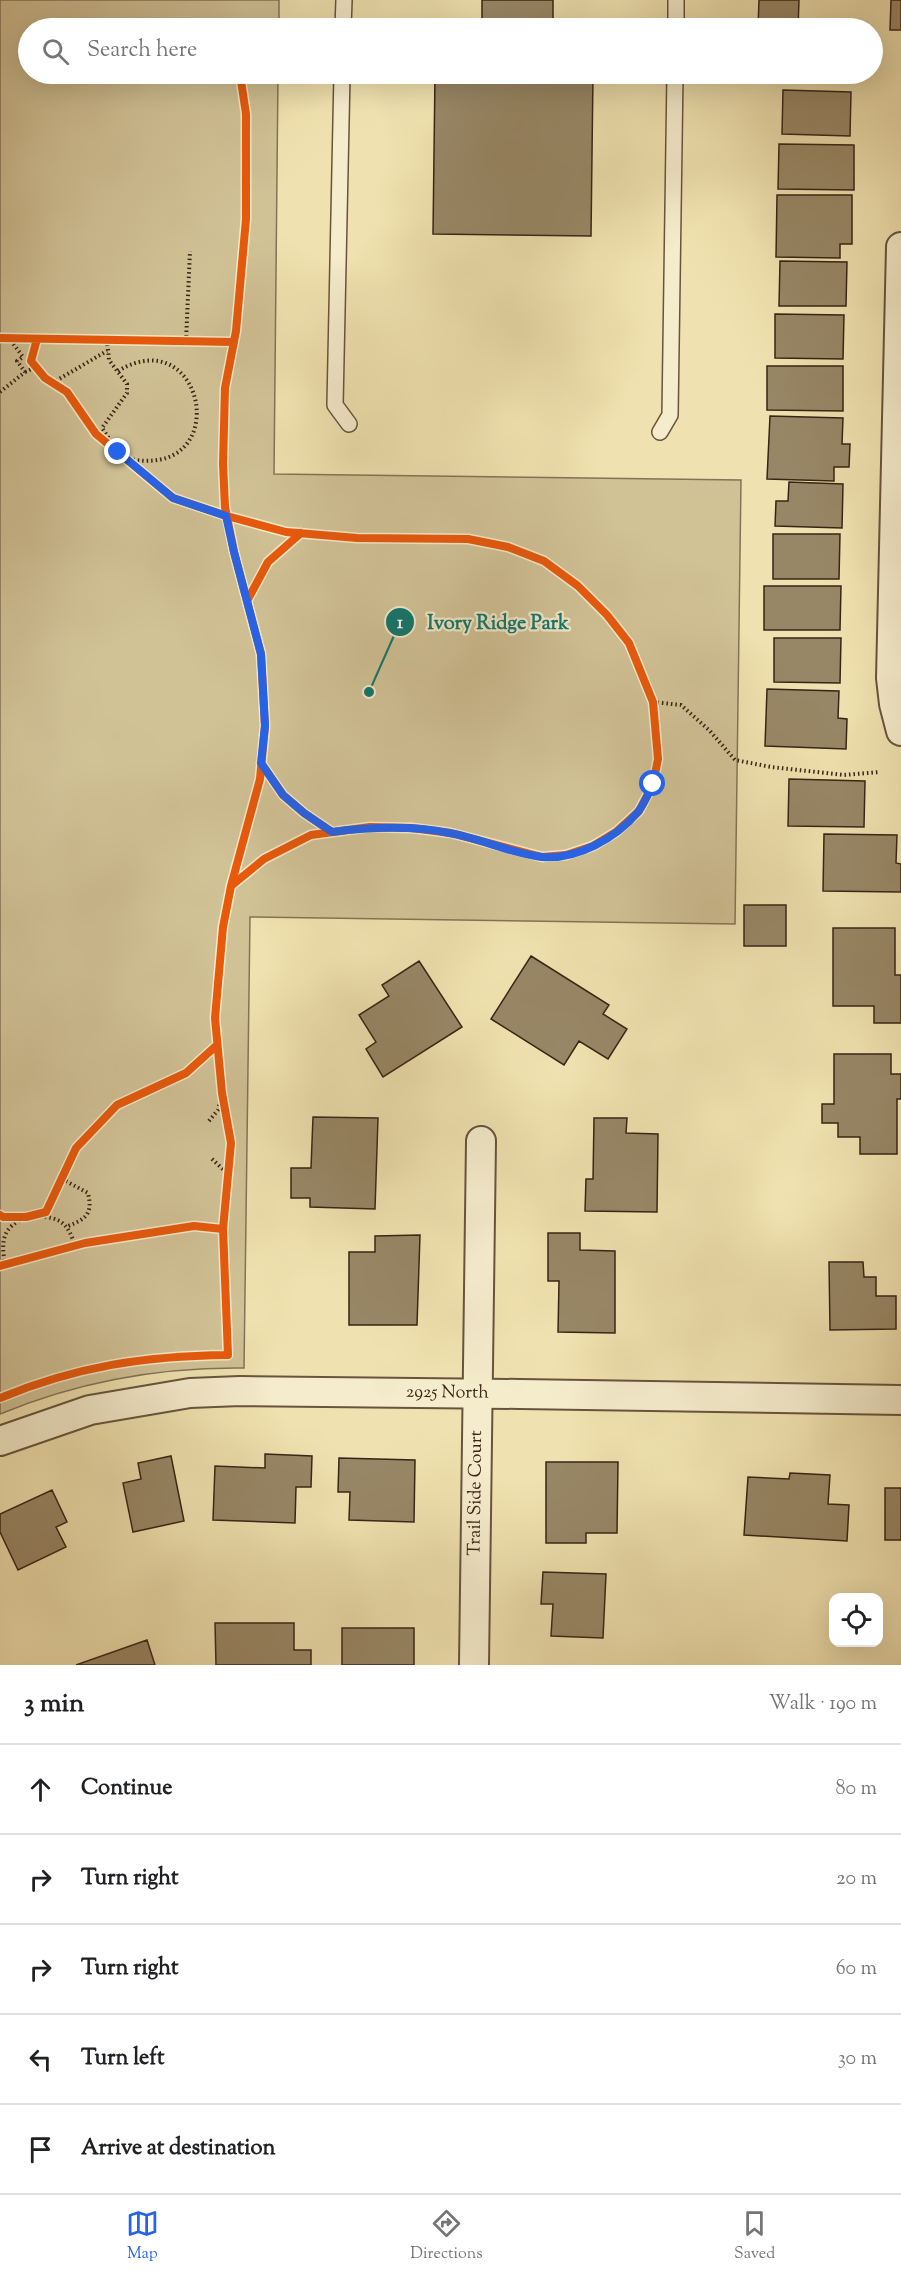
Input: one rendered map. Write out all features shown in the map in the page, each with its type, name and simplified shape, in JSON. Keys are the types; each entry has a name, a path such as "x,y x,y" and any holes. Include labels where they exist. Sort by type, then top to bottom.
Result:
{"street":[{"path":"901,247 897,588 891,678 894,704 901,731"},
{"name":"Trail Side Court","path":"474,1665 481,1141"},
{"name":"2925 North","path":"0,1441 90,1410 190,1393 240,1391 901,1400"}],"lane":[{"path":"344,0 344,18"},
{"path":"676,0 676,18"},
{"path":"342,84 335,405 349,424"},
{"path":"660,432 670,416 675,84"}],"path":[{"path":"186,341 190,251"},
{"path":"4,338 18,338"},
{"path":"4,338 23,357 17,361 25,372 44,375 107,351"},
{"path":"95,340 118,340"},
{"path":"107,340 109,360 127,384 127,393 102,428 118,452"},
{"path":"175,341 198,341"},
{"path":"118,371 131,363 144,360 174,367 189,381 197,408 196,428 185,446 177,453 163,460 142,462 125,458"},
{"path":"0,392 25,372"},
{"path":"90,426 96,434 133,465"},
{"path":"649,692 655,713"},
{"path":"653,702 681,705 710,731 735,760 771,767 844,775 880,772"},
{"path":"221,1083 226,1113"},
{"path":"208,1121 218,1110 222,1093"},
{"path":"212,1159 228,1174"},
{"path":"227,1185 229,1163"},
{"path":"58,1187 67,1169"},
{"path":"62,1179 88,1193 90,1201 88,1213 83,1221 68,1226"},
{"path":"3,1217 36,1215 46,1212 50,1204"},
{"path":"36,1215 56,1218 68,1226 75,1246"},
{"path":"15,1262 2,1265 3,1243 12,1223 26,1217"},
{"path":"65,1249 85,1243"}],"shaded area":[{"path":"0,0 279,0 279,18 18,18 18,84 278,84 274,474 741,480 735,924 250,917 244,1368 182,1370 120,1379 59,1393 0,1414"}],"building":[{"path":"482,0 553,0 553,18 482,18"},
{"path":"759,0 799,0 798,18 758,18"},
{"path":"891,0 901,0 901,30 890,30"},
{"path":"435,84 593,84 591,236 433,234"},
{"path":"783,90 851,92 850,136 782,134"},
{"path":"779,144 854,145 854,190 778,189"},
{"path":"777,195 852,195 852,244 840,244 840,258 776,257"},
{"path":"780,261 847,262 846,306 779,306"},
{"path":"775,314 844,315 843,359 775,358"},
{"path":"767,366 843,366 843,411 767,410"},
{"path":"770,416 843,418 842,444 850,444 849,467 834,467 834,481 767,479"},
{"path":"789,482 843,484 842,528 775,526 776,501 788,501"},
{"path":"773,534 840,534 839,579 773,579"},
{"path":"764,586 841,586 840,630 764,630"},
{"path":"774,638 841,638 840,683 774,682"},
{"path":"767,689 839,691 838,718 847,719 846,749 765,746"},
{"path":"789,779 865,781 864,827 788,826"},
{"path":"824,834 897,835 896,863 901,864 901,892 823,891"},
{"path":"744,905 786,905 786,946 744,946"},
{"path":"833,928 895,928 895,975 901,975 901,1023 874,1023 874,1006 833,1006"},
{"path":"531,956 609,1005 603,1014 627,1029 608,1059 579,1041 564,1065 491,1019"},
{"path":"419,961 462,1027 383,1077 366,1049 376,1042 359,1015 389,996 382,985"},
{"path":"834,1054 891,1054 891,1074 901,1074 901,1099 897,1099 897,1154 860,1154 860,1137 838,1137 838,1123 822,1123 822,1104 834,1104"},
{"path":"313,1117 378,1118 375,1209 310,1207 310,1198 291,1198 291,1168 311,1168"},
{"path":"594,1118 627,1118 626,1133 658,1134 657,1212 585,1211 586,1179 593,1179"},
{"path":"548,1233 580,1233 580,1250 615,1251 615,1333 558,1332 559,1281 548,1281"},
{"path":"420,1235 417,1325 349,1325 349,1252 375,1252 375,1236"},
{"path":"829,1262 863,1262 864,1277 876,1277 876,1296 896,1296 896,1329 830,1330"},
{"path":"265,1454 312,1456 311,1487 296,1487 295,1523 213,1520 215,1466 265,1468"},
{"path":"171,1456 184,1521 133,1532 123,1483 141,1479 138,1463"},
{"path":"339,1458 415,1460 414,1522 349,1520 350,1492 338,1492"},
{"path":"546,1462 618,1462 617,1533 586,1533 586,1543 546,1543"},
{"path":"790,1473 830,1475 828,1504 849,1505 847,1541 744,1535 748,1477 789,1479"},
{"path":"885,1488 901,1488 901,1540 885,1540"},
{"path":"52,1490 67,1522 56,1527 66,1547 18,1570 0,1532 0,1514"},
{"path":"543,1572 606,1574 603,1638 551,1636 553,1604 541,1604"},
{"path":"215,1623 294,1623 294,1650 311,1650 311,1665 216,1665"},
{"path":"342,1628 414,1628 414,1665 342,1665"},
{"path":"147,1640 155,1665 76,1665"}],"cycle path":[{"path":"231,886 260,779 265,726 261,654 234,552 225,507 223,464 225,388 236,331 246,219 246,114 242,84"},
{"path":"0,338 234,342"},
{"path":"0,1398 56,1378 112,1365 168,1358 228,1355 223,1229 231,1143 222,1093 215,1018 223,927 231,886 264,859 311,835 370,827 412,828 451,833 542,857 566,855 593,846 616,832 639,811 653,784 658,759 653,702 629,643 607,615 578,586 544,561 508,547 468,539 357,538 286,532 173,498 96,434 67,392 45,378 31,361 37,339"},
{"path":"247,601 268,562 301,533"},
{"path":"261,763 283,795 332,832"},
{"path":"0,1215 26,1217 46,1212 76,1148 117,1105 186,1073 217,1045"},
{"path":"0,1266 85,1243 194,1226 223,1229"}],"place":[{"name":"Ivory Ridge Park","path":"369,692"}],"route":[{"path":"118,452 173,498 226,516 261,654 265,726 261,763 283,795 332,832 370,827 412,828 450,833 542,857 566,855 593,846 616,832 639,811 653,784"}]}
